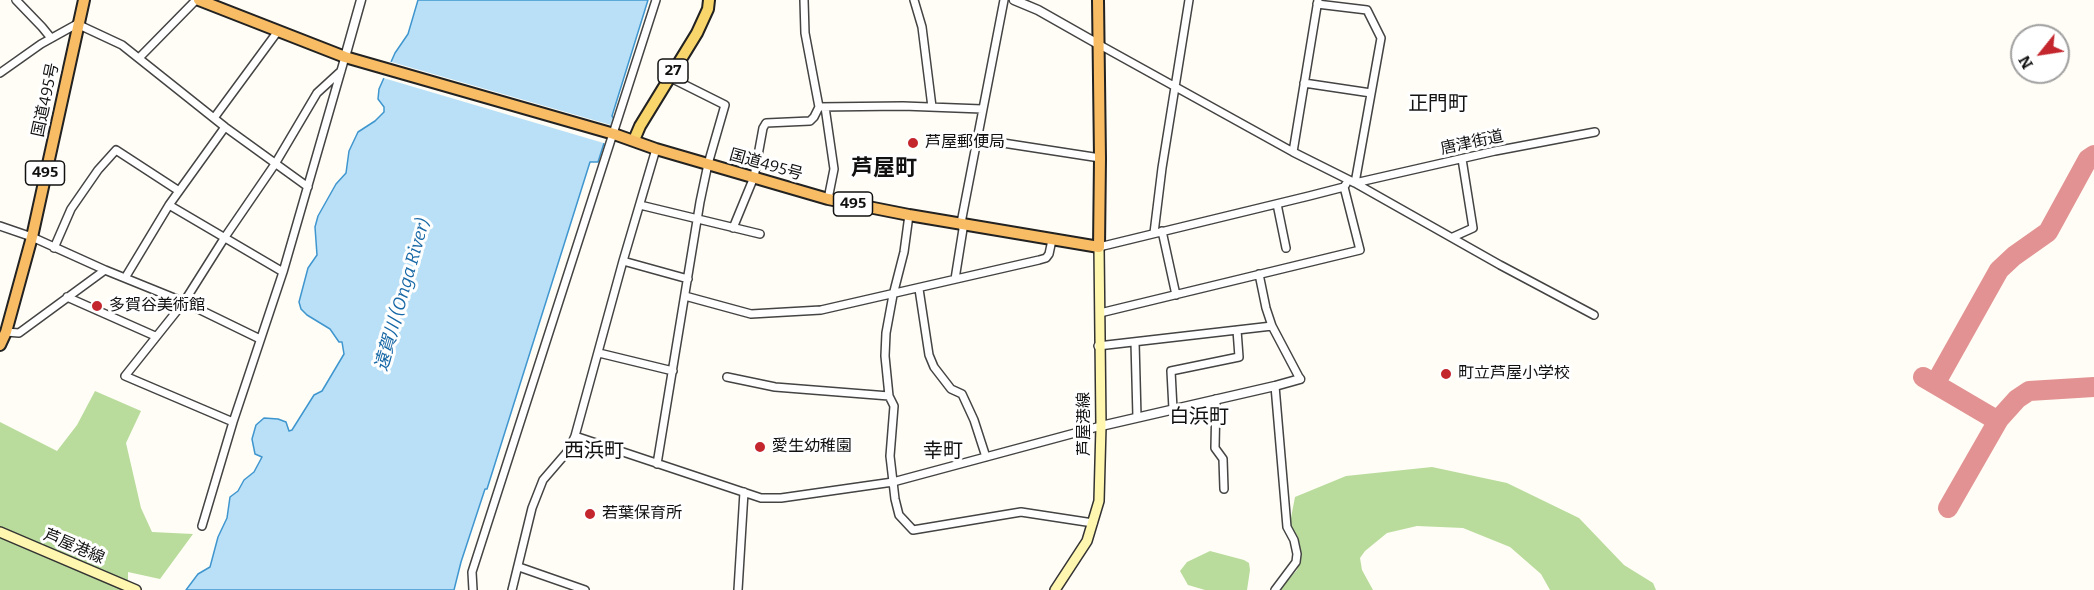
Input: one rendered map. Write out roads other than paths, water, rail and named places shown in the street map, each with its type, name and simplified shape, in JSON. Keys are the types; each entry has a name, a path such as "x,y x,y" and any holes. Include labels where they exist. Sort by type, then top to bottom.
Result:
{"highway":[{"name":"国道495号","path":"0,345 6,332 32,237 84,0"},
{"name":"国道495号","path":"197,0 345,57 614,134 656,149 828,199 1098,247"},
{"path":"1098,0 1100,158 1098,247"}],"main road":[{"name":"27","path":"634,140 639,126 697,33 710,0"},
{"name":"芦屋港線","path":"1055,590 1087,541 1099,501 1101,426 1098,247"},
{"name":"芦屋港線","path":"0,532 131,588"}],"street":[{"path":"16,0 51,38"},
{"path":"140,58 197,0"},
{"path":"202,526 233,422 283,272 361,0"},
{"path":"473,590 472,572 656,0"},
{"path":"804,0 805,33 834,169 828,199"},
{"path":"914,0 922,27 932,107"},
{"path":"956,279 963,229 961,224 1004,0"},
{"path":"1014,0 1038,10 1293,152 1352,181 1500,266 1594,315"},
{"path":"1176,295 1158,232 1162,168 1189,0"},
{"path":"1098,247 1344,187 1352,181 1381,38 1367,10 1318,2 1293,152"},
{"path":"0,73 51,38 77,24 122,45 225,127 308,187"},
{"path":"214,118 278,31"},
{"path":"233,422 125,376 155,336 184,303 225,237 275,164 317,93 341,71"},
{"path":"657,464 697,220 708,164 725,105 669,77"},
{"path":"1304,83 1371,93"},
{"path":"822,107 982,109"},
{"path":"734,228 754,177 763,128 766,123 810,121 822,107"},
{"path":"125,278 169,205 225,127"},
{"name":"唐津街道","path":"1352,181 1595,132"},
{"path":"977,139 1100,158"},
{"path":"512,590 532,508 543,480 568,451 575,435 656,149"},
{"path":"54,248 71,209 98,170 116,150 179,191"},
{"path":"1453,237 1473,228 1462,159"},
{"path":"1100,313 1360,250 1344,187"},
{"path":"640,204 760,234"},
{"path":"1277,204 1286,248"},
{"path":"169,205 283,272"},
{"path":"909,215 904,252 886,333 885,356 889,396 894,406 890,456 899,516 913,530 1021,512 1094,523"},
{"path":"0,226 32,237 184,303 260,339"},
{"path":"685,296 751,314 821,310 1046,258 1052,240"},
{"path":"623,261 688,279"},
{"path":"6,332 19,333 105,270"},
{"path":"575,435 761,498 781,498 893,482 1101,426 1300,379 1272,326 1259,274"},
{"path":"919,289 929,355 934,368 951,389 962,394 987,457"},
{"path":"67,297 155,336"},
{"path":"1098,346 1272,326"},
{"path":"1173,409 1171,371 1239,357 1237,330"},
{"path":"1135,342 1137,417"},
{"path":"599,353 673,371"},
{"path":"727,377 775,387 889,396"},
{"path":"1275,386 1287,527 1294,540 1297,554 1296,562 1275,590"},
{"path":"1216,399 1215,448 1223,459 1224,489"},
{"path":"738,590 744,492"},
{"path":"519,567 585,590"}],"water":[{"name":"遠賀川 (Onga River)","path":"418,0 648,0 612,116 619,126 619,132 606,137 598,162 590,162 487,489 485,489 461,562 454,590 186,590 198,574 210,567 218,537 227,518 230,497 254,472 262,457 255,454 252,439 256,425 264,418 278,419 286,422 289,431 292,430 314,395 322,391 344,354 342,342 339,342 330,329 307,315 301,309 299,302 308,268 317,255 315,227 318,216 336,184 346,173 349,151 358,132 384,112 384,107 378,99 379,89 395,53 408,34"}],"place":[{"name":"芦屋郵便局","path":"913,143"},
{"name":"多賀谷美術館","path":"97,306"},
{"name":"町立芦屋小学校","path":"1446,374"},
{"name":"愛生幼稚園","path":"760,447"},
{"name":"若葉保育所","path":"590,514"}],"district":[{"name":"正門町","path":"1438,104"},
{"name":"芦屋町","path":"884,169"},
{"name":"白浜町","path":"1199,417"},
{"name":"西浜町","path":"594,451"},
{"name":"幸町","path":"943,451"}]}
